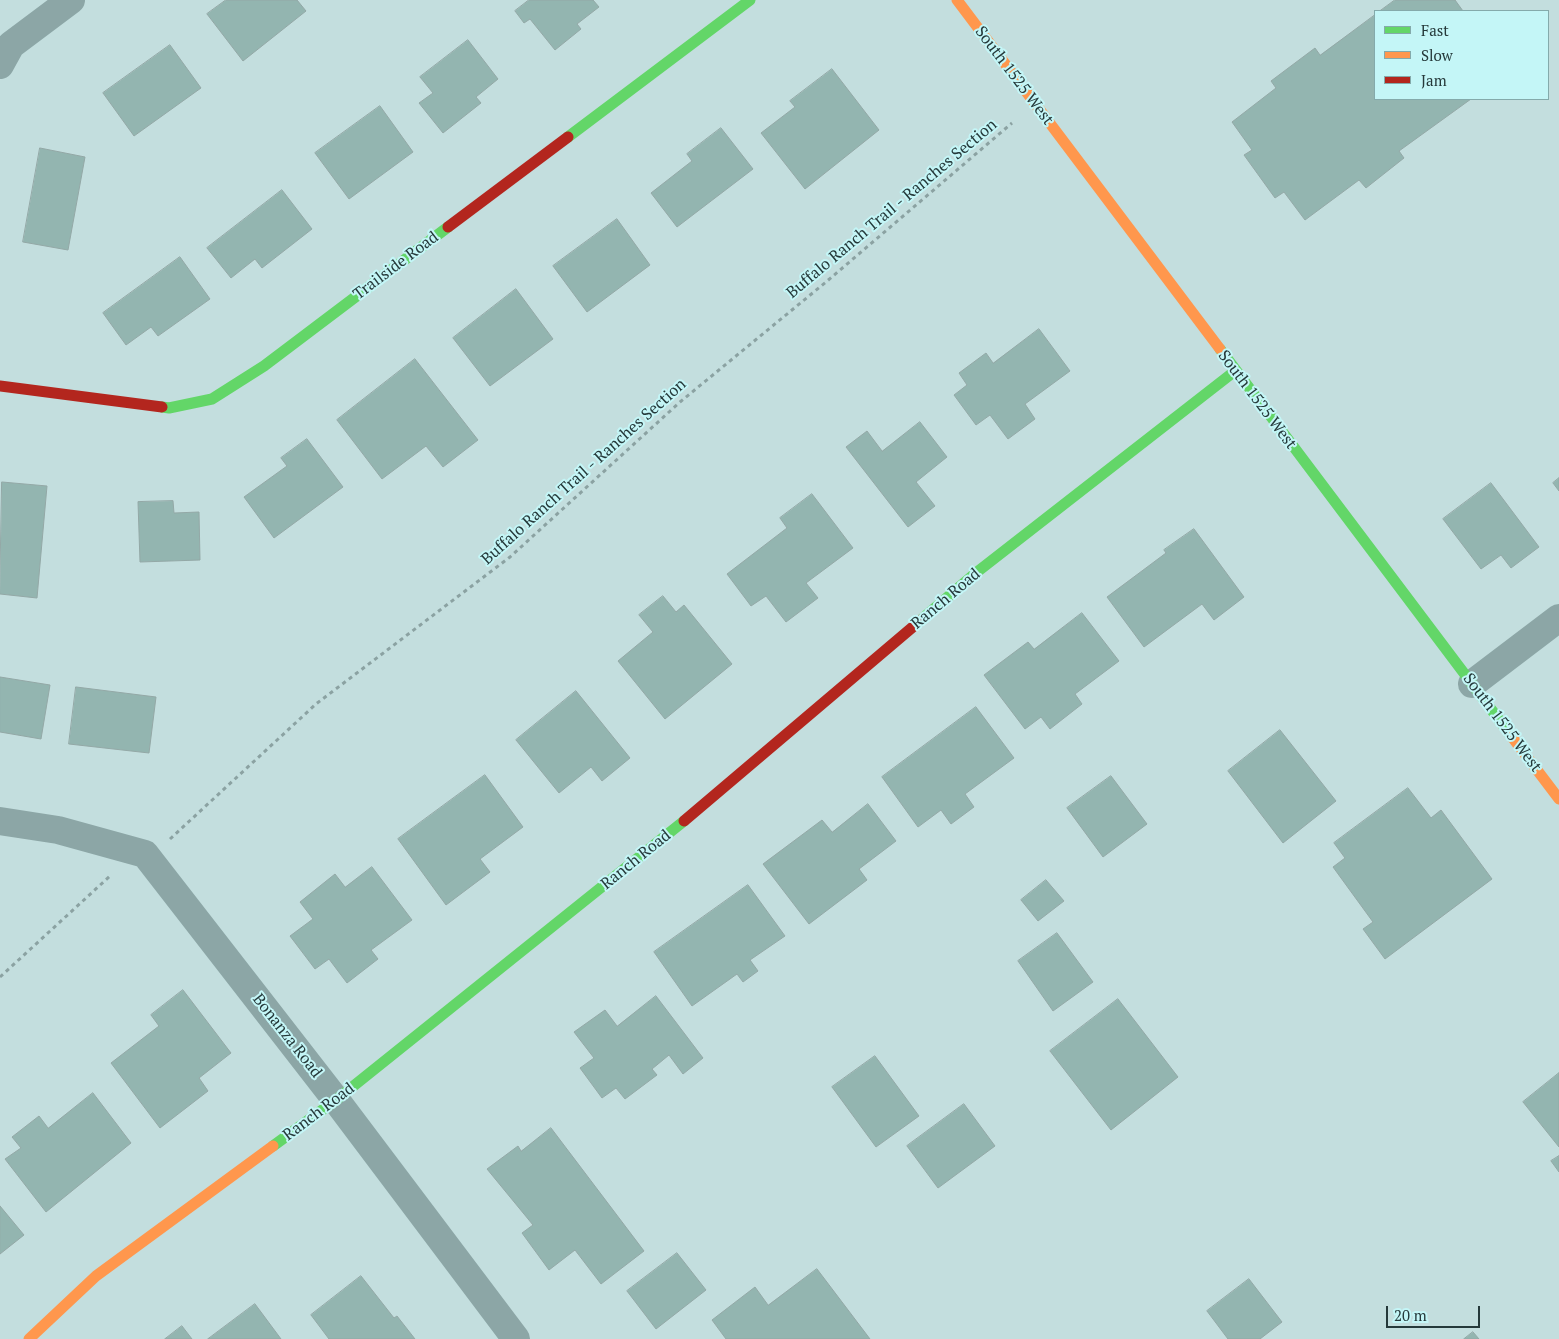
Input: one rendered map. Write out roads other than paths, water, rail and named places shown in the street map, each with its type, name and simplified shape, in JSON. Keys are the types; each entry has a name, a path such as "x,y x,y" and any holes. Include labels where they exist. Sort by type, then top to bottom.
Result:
{"street":[{"path":"0,65 11,45 71,0"},
{"name":"Trailside Road","path":"0,386 169,408 212,399 264,366 750,0"},
{"name":"South 1525 West","path":"958,0 1235,371 1559,799"},
{"name":"Ranch Road","path":"29,1339 96,1276 336,1100 667,835 977,572 1235,371"},
{"path":"1472,684 1559,618"},
{"name":"Bonanza Road","path":"0,821 58,830 145,854 336,1100 516,1339"}]}
